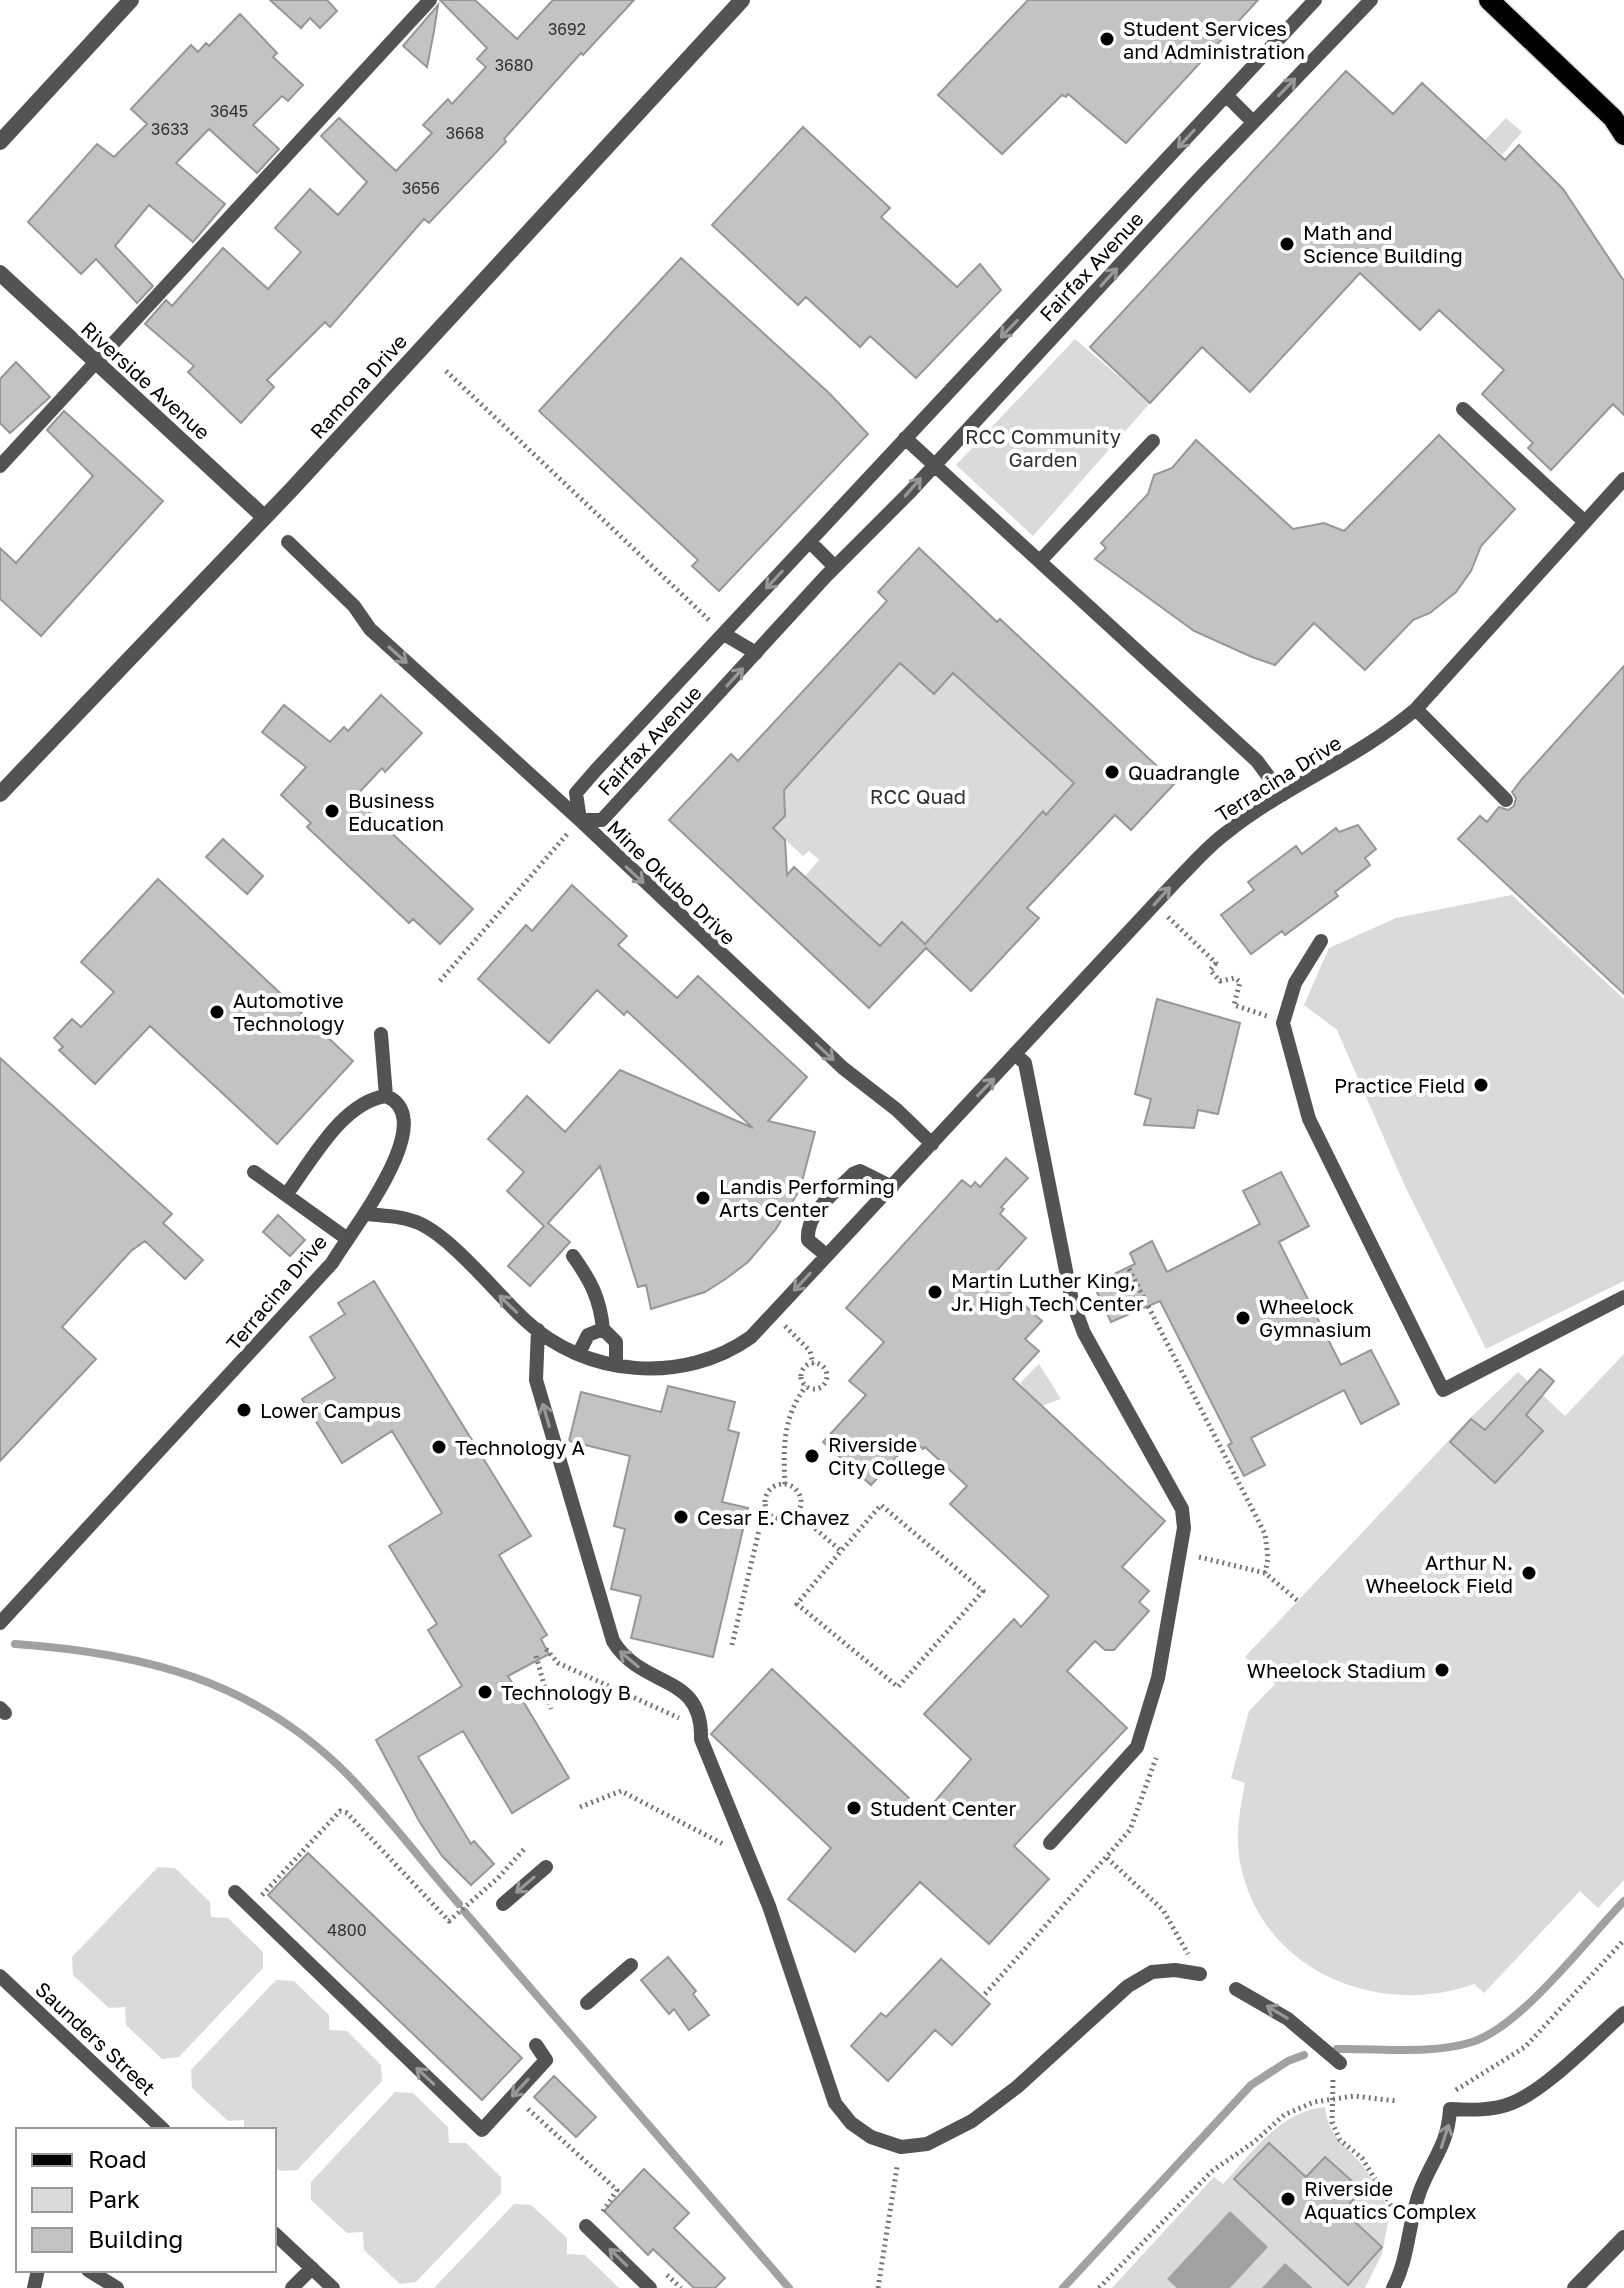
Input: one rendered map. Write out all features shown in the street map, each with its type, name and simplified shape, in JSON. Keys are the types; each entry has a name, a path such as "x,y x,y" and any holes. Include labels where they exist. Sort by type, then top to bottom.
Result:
{"main road":[{"path":"1489,0 1613,118 1624,135"}],"street":[{"path":"0,142 131,0"},
{"name":"Ramona Drive","path":"0,794 264,517 742,0"},
{"name":"Riverside Avenue","path":"0,273 264,517"},
{"path":"1575,2288 1624,2238"}],"lane":[{"path":"0,466 430,0"},
{"name":"Fairfax Avenue","path":"1315,0 576,793 580,820 602,820 835,567 1371,0"},
{"path":"1227,96 1253,122"},
{"path":"1463,409 1585,522"},
{"path":"905,438 1257,761 1282,795"},
{"path":"1040,561 1153,441"},
{"name":"Terracina Drive","path":"0,1623 287,1314 332,1263 346,1238 367,1214 402,1218 434,1232 538,1330 579,1353 616,1364 676,1370 708,1362 736,1348 751,1337 1225,833 1282,795 1380,739 1416,709 1624,479"},
{"name":"Mine Okubo Drive","path":"288,542 346,598 370,629 580,820 832,1058 897,1110 932,1144"},
{"path":"810,542 835,567"},
{"path":"724,634 756,653"},
{"path":"1416,709 1506,800"},
{"path":"1321,941 1295,983 1283,1023 1309,1119 1443,1390 1624,1297"},
{"path":"381,1034 386,1096"},
{"path":"1016,1055 1025,1063 1072,1301 1084,1333 1182,1509 1184,1528 1158,1678 1137,1747 1050,1843"},
{"path":"286,1195 342,1122 368,1098 386,1096 398,1101 405,1113 405,1124 389,1173 367,1214"},
{"path":"826,1255 808,1240 807,1228 811,1217 853,1174 860,1171 892,1187"},
{"path":"254,1172 346,1238"},
{"path":"573,1256 593,1282 600,1303 603,1329 616,1342 616,1364"},
{"path":"579,1353 588,1335 603,1329"},
{"path":"538,1330 536,1380 613,1641 632,1663 695,1700 701,1713 701,1739 769,1906 835,2103 851,2123 871,2137 901,2147 927,2144 972,2121 1017,2087 1128,1986 1152,1972 1175,1970 1200,1974"},
{"path":"503,1904 546,1867"},
{"path":"235,1892 482,2130 546,2060 536,2045"},
{"path":"587,2003 631,1965"},
{"name":"Saunders Street","path":"0,1976 162,2128"},
{"path":"1236,1989 1315,2038 1335,2066"},
{"path":"1393,2288 1402,2271 1420,2191 1448,2134 1450,2109 1479,2110 1511,2104 1534,2091 1624,2013"},
{"path":"586,2226 650,2288"},
{"path":"276,2235 333,2288"},
{"path":"292,2288 312,2268"},
{"path":"91,2272 117,2288"}],"path":[{"path":"446,371 724,634"},
{"path":"440,981 580,820"},
{"path":"1170,918 1218,965 1210,970 1220,981 1235,978 1240,982 1234,1005 1254,1010"},
{"path":"1129,1269 1265,1534 1268,1558 1265,1573"},
{"path":"791,1332 810,1351 813,1364"},
{"path":"806,1386 802,1371 813,1364"},
{"path":"806,1386 818,1388 826,1380 824,1368 813,1364"},
{"path":"785,1484 784,1433 795,1401 806,1386"},
{"path":"732,1645 765,1505 771,1489 785,1484"},
{"path":"785,1484 800,1496 797,1513"},
{"path":"765,1505 771,1515 781,1520 797,1513"},
{"path":"881,1505 983,1591 898,1687 797,1604 841,1551 881,1505"},
{"path":"797,1513 841,1551"},
{"path":"1179,1552 1265,1573 1298,1601"},
{"path":"546,1649 558,1663 702,1729"},
{"path":"536,1656 551,1709"},
{"path":"985,1994 1130,1830 1142,1804 1158,1752"},
{"path":"580,1807 621,1791 733,1849"},
{"path":"259,1898 340,1811 347,1813 449,1921 498,1878 526,1847"},
{"path":"1107,1858 1163,1910 1200,1974"},
{"path":"1450,2109 1454,2092 1525,2047 1624,1940"},
{"path":"1335,2066 1332,2122 1340,2140 1362,2158 1395,2211 1391,2226"},
{"path":"513,2096 617,2190 600,2211 610,2221"},
{"path":"1099,2288 1212,2171 1254,2142 1284,2115 1332,2099 1354,2096 1396,2101"},
{"path":"878,2288 901,2147"},
{"path":"661,2269 681,2288"}],"green space":[{"path":"1506,118 1522,132 1502,155 1485,140"},
{"name":"RCC Community Garden","path":"1075,339 1150,403 1033,536 956,465"},
{"name":"RCC Quad","path":"900,663 934,693 953,673 1074,783 1046,815 1042,812 925,944 902,923 880,946 804,877 819,860 809,851 803,856 773,828 785,816 779,795"},
{"name":"Practice Field","path":"1512,895 1624,999 1624,1281 1486,1349 1404,1184 1337,1030 1304,1005 1329,948 1396,918"},
{"name":"Arthur N. Wheelock Field","path":"1624,1354 1624,1880 1598,1908 1580,1891 1484,1993 1474,1984 1437,1993 1399,1995 1363,1989 1328,1977 1297,1957 1271,1932 1252,1900 1240,1862 1238,1832 1245,1783 1231,1778 1249,1711 1275,1684 1245,1657 1470,1418 1518,1372 1565,1416"},
{"path":"1039,1364 1061,1399 1038,1407 1020,1383"},
{"path":"158,1867 175,1868 210,1902 211,1917 228,1918 263,1952 263,1968 179,2057 162,2059 126,2025 125,2007 109,2008 73,1975 72,1957"},
{"path":"276,1980 294,1981 329,2015 329,2030 347,2031 381,2065 382,2081 297,2170 280,2171 276,2167 276,2128 244,2128 244,2120 228,2121 192,2088 191,2070"},
{"path":"395,2092 413,2093 448,2127 449,2143 466,2143 501,2177 501,2193 416,2282 400,2284 364,2250 363,2232 347,2233 311,2200 311,2182"},
{"name":"Riverside Aquatics Complex","path":"1325,2107 1332,2130 1367,2171 1390,2213 1382,2254 1365,2288 1112,2288 1214,2177 1223,2184 1256,2147 1281,2125 1294,2116"},
{"path":"514,2204 531,2205 567,2238 567,2254 585,2255 619,2288 434,2288"}],"shaded area":[{"path":"1230,2211 1268,2247 1230,2288 1177,2288 1167,2279"},
{"path":"1285,2263 1313,2288 1262,2288"}],"building":[{"path":"270,0 327,0 337,11 320,28 310,18 301,28"},
{"path":"440,0 475,0 517,39 553,0 634,0 583,55 581,53 504,139 506,142 429,223 424,219 330,327 325,322 267,380 274,387 241,423 188,372 194,366 145,324 166,300 172,306 223,248 268,289 301,252 275,228 310,189 338,215 367,182 321,136 339,118 396,171 432,133 423,125 448,99 452,104 486,67 477,59 487,48"},
{"name":"Student Services and Administration","path":"1028,0 1258,0 1126,143 1068,94 1066,97 1062,95 1002,154 938,95"},
{"path":"438,5 434,31 427,67 403,46"},
{"path":"240,14 277,53 273,57 303,85 288,101 282,96 253,125 279,149 257,173 209,129 176,163 225,204 193,242 149,205 115,246 153,286 137,303 96,259 81,274 28,222 97,144 114,157 147,124 131,109 191,45 198,52 206,43 209,46"},
{"path":"1346,71 1393,114 1422,83 1505,160 1519,145 1563,189 1624,281 1624,415 1613,404 1551,470 1528,448 1533,443 1482,394 1504,370 1439,310 1420,330 1360,273 1250,392 1202,347 1150,403 1090,347"},
{"path":"803,127 890,208 881,217 957,287 980,264 1001,290 916,378 870,336 860,347 806,297 798,305 712,225"},
{"path":"681,258 829,393 868,434 719,591 692,566 698,560 539,411"},
{"path":"16,362 50,397 10,433 0,423 0,379"},
{"path":"64,411 163,501 41,636 0,599 0,548 16,563 93,476 47,430"},
{"path":"1439,435 1515,509 1481,546 1471,571 1456,592 1430,613 1413,620 1365,670 1314,623 1275,665 1252,657 1194,631 1095,559 1106,548 1101,543 1148,494 1154,475 1172,468 1196,440 1293,529 1324,523 1344,531"},
{"name":"Quadrangle","path":"919,548 997,622 1000,619 1175,783 1131,830 1115,815 1027,908 1039,918 971,991 926,948 869,1008 669,820 731,754 738,761 887,601 878,592","holes":["900,663 934,694 953,673 1074,783 1046,815 1043,811 925,944 902,922 880,946 794,867 787,875 785,840 773,828 785,816 784,790"]},
{"path":"1624,666 1624,994 1458,839 1480,816 1487,822 1499,807 1508,810 1514,806 1516,798 1512,792 1522,779"},
{"name":"Business Education","path":"381,695 422,733 385,772 382,768 354,798 473,909 440,944 413,919 409,923 307,827 311,823 281,795 306,767 262,732 284,705 330,742 344,727 348,731"},
{"path":"1358,825 1376,849 1365,858 1370,865 1335,892 1338,896 1285,935 1282,931 1251,954 1221,915 1254,890 1248,882 1296,846 1302,854 1336,828 1339,832"},
{"path":"223,839 263,876 247,894 206,857"},
{"name":"Automotive Technology","path":"158,879 353,1061 277,1144 150,1026 95,1084 59,1050 63,1047 54,1038 72,1019 81,1027 114,992 81,962"},
{"path":"572,885 627,936 618,945 677,998 698,976 807,1077 768,1121 815,1132 800,1189 776,1229 748,1262 727,1278 705,1292 651,1309 646,1285 638,1287 600,1166 548,1223 570,1242 530,1286 508,1266 544,1226 507,1191 524,1172 488,1139 527,1096 565,1132 620,1070 753,1128 627,1011 624,1015 597,990 549,1043 478,979 526,925 532,931"},
{"path":"1157,999 1240,1023 1218,1114 1198,1110 1194,1128 1144,1125 1151,1099 1135,1094"},
{"path":"0,1058 172,1214 163,1223 203,1260 185,1279 145,1241 131,1251 62,1327 96,1359 0,1461"},
{"path":"1006,1158 1028,1178 1001,1207 1004,1209 1000,1214 1026,1238 992,1276 1042,1321 1025,1339 1039,1351 1013,1379 1165,1521 1122,1567 1149,1591 1139,1602 1149,1611 1114,1650 1105,1650 1095,1641 1067,1671 1127,1728 1014,1846 1049,1879 989,1944 920,1882 855,1952 788,1899 831,1848 711,1734 772,1669 925,1813 971,1759 924,1714 1014,1619 1021,1627 1049,1596 950,1504 967,1486 925,1447 923,1449 913,1439 871,1485 823,1442 866,1395 849,1381 884,1342 846,1308 962,1180 971,1187 975,1182 980,1187"},
{"name":"Wheelock Gymnasium","path":"1281,1172 1309,1226 1279,1242 1341,1365 1371,1350 1399,1404 1361,1424 1344,1390 1251,1438 1265,1465 1244,1476 1228,1445 1232,1443 1160,1301 1111,1322 1093,1284 1135,1264 1130,1253 1152,1241 1167,1272 1260,1224 1243,1191"},
{"path":"278,1215 305,1240 290,1256 263,1232"},
{"path":"374,1281 531,1536 499,1555 547,1635 541,1639 549,1654 508,1676 569,1778 512,1813 463,1731 418,1757 471,1844 474,1841 494,1864 471,1885 442,1856 419,1821 376,1740 462,1686 428,1630 437,1624 389,1546 442,1513 392,1431 342,1463 302,1399 335,1378 310,1337 345,1314 338,1303"},
{"path":"1540,1369 1554,1381 1526,1415 1543,1431 1495,1483 1450,1442 1471,1419 1485,1430"},
{"name":"Cesar E. Chavez","path":"668,1386 735,1402 728,1430 739,1433 722,1502 748,1508 713,1657 631,1638 641,1596 611,1589 625,1529 614,1526 630,1456 569,1441 581,1392 661,1412"},
{"path":"308,1853 522,2058 482,2100 268,1895"},
{"path":"668,1957 696,1991 693,1994 709,2015 689,2030 674,2009 669,2014 641,1980"},
{"path":"941,1959 990,2004 952,2045 935,2030 888,2081 851,2046 881,2013 886,2017"},
{"path":"554,2076 596,2117 576,2137 534,2097"},
{"path":"1269,2143 1306,2177 1325,2157 1362,2190 1343,2211 1382,2247 1348,2285 1234,2179"},
{"path":"644,2169 689,2213 674,2228 725,2278 715,2288 694,2288 653,2249 648,2255 604,2211"}],"waterway":[{"path":"15,1644 62,1648 152,1664 235,1694 274,1716 312,1742 348,1775 459,1904"},
{"path":"1337,2049 1440,2048 1472,2042 1491,2033 1532,2001 1624,1901"},
{"path":"464,1911 789,2288"},
{"path":"1063,2288 1251,2085 1288,2061 1304,2055"}],"place":[{"name":"Student Services and Administration","path":"1107,39"},
{"name":"Math and Science Building","path":"1287,244"},
{"name":"Quadrangle","path":"1112,772"},
{"name":"Business Education","path":"332,811"},
{"name":"Automotive Technology","path":"217,1012"},
{"name":"Practice Field","path":"1481,1085"},
{"name":"Landis Performing Arts Center","path":"703,1198"},
{"name":"Martin Luther King, Jr. High Tech Center","path":"935,1292"},
{"name":"Wheelock Gymnasium","path":"1243,1318"},
{"name":"Lower Campus","path":"244,1410"},
{"name":"Technology A","path":"439,1447"},
{"name":"Riverside City College","path":"812,1456"},
{"name":"Cesar E. Chavez","path":"681,1517"},
{"name":"Arthur N. Wheelock Field","path":"1529,1573"},
{"name":"Wheelock Stadium","path":"1442,1670"},
{"name":"Technology B","path":"485,1692"},
{"name":"Student Center","path":"854,1808"},
{"name":"Riverside Aquatics Complex","path":"1288,2199"}]}
